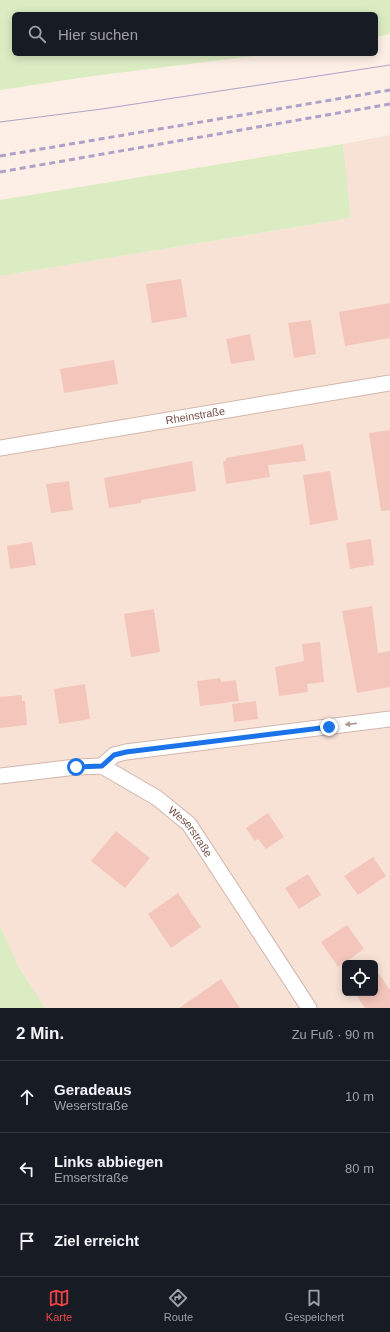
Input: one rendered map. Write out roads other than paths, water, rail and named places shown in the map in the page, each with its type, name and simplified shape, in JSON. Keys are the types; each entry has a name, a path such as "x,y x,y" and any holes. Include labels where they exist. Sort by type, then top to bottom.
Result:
{"street":[{"name":"Rheinstraße","path":"0,448 390,383"},
{"path":"0,776 76,767 102,766 114,755 120,754 390,719"},
{"name":"Weserstraße","path":"102,766 157,798 190,824 310,1008"}],"tram line":[{"path":"0,122 102,109 390,65"}],"railway":[{"path":"0,156 390,90"},
{"path":"0,172 390,104"}]}
